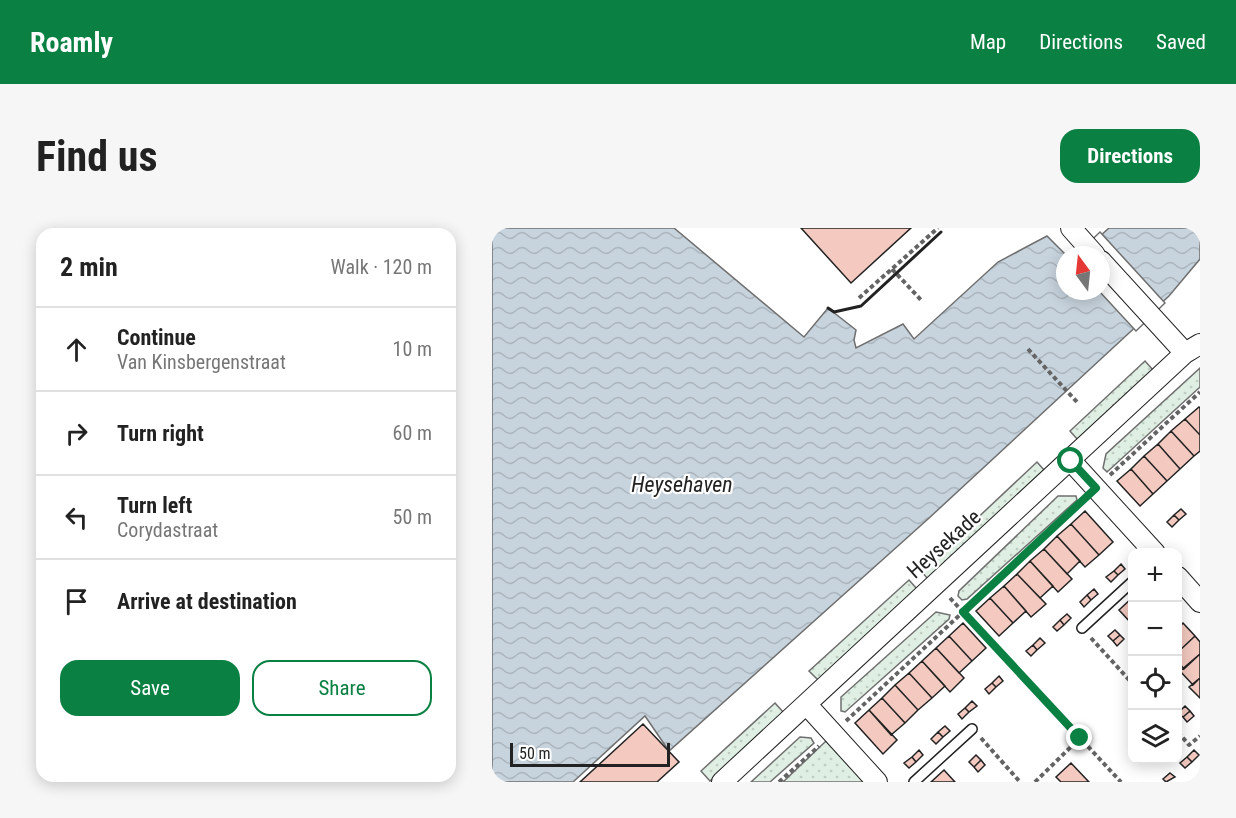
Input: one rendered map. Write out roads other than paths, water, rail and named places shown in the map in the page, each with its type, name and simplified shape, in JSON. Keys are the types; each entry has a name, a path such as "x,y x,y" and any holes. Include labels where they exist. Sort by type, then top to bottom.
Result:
{"street":[{"path":"1071,228 1087,246"},
{"path":"1110,271 1157,324 1192,349"},
{"name":"Heysekade","path":"722,782 1192,349"},
{"path":"1071,461 1151,548"},
{"path":"1182,582 1200,602"},
{"path":"807,705 877,782"}],"lane":[{"path":"1082,628 1128,586"},
{"path":"914,782 972,729"}],"water":[{"name":"Heysehaven","path":"492,228 674,228 804,337 828,308 856,330 854,340 856,348 903,324 914,339 998,262 1047,236 1057,246 1056,300 1110,300 1110,246 1089,246 1109,228 1200,228 1200,259 1169,296 928,519 669,751 645,716 573,782 492,782"}]}
